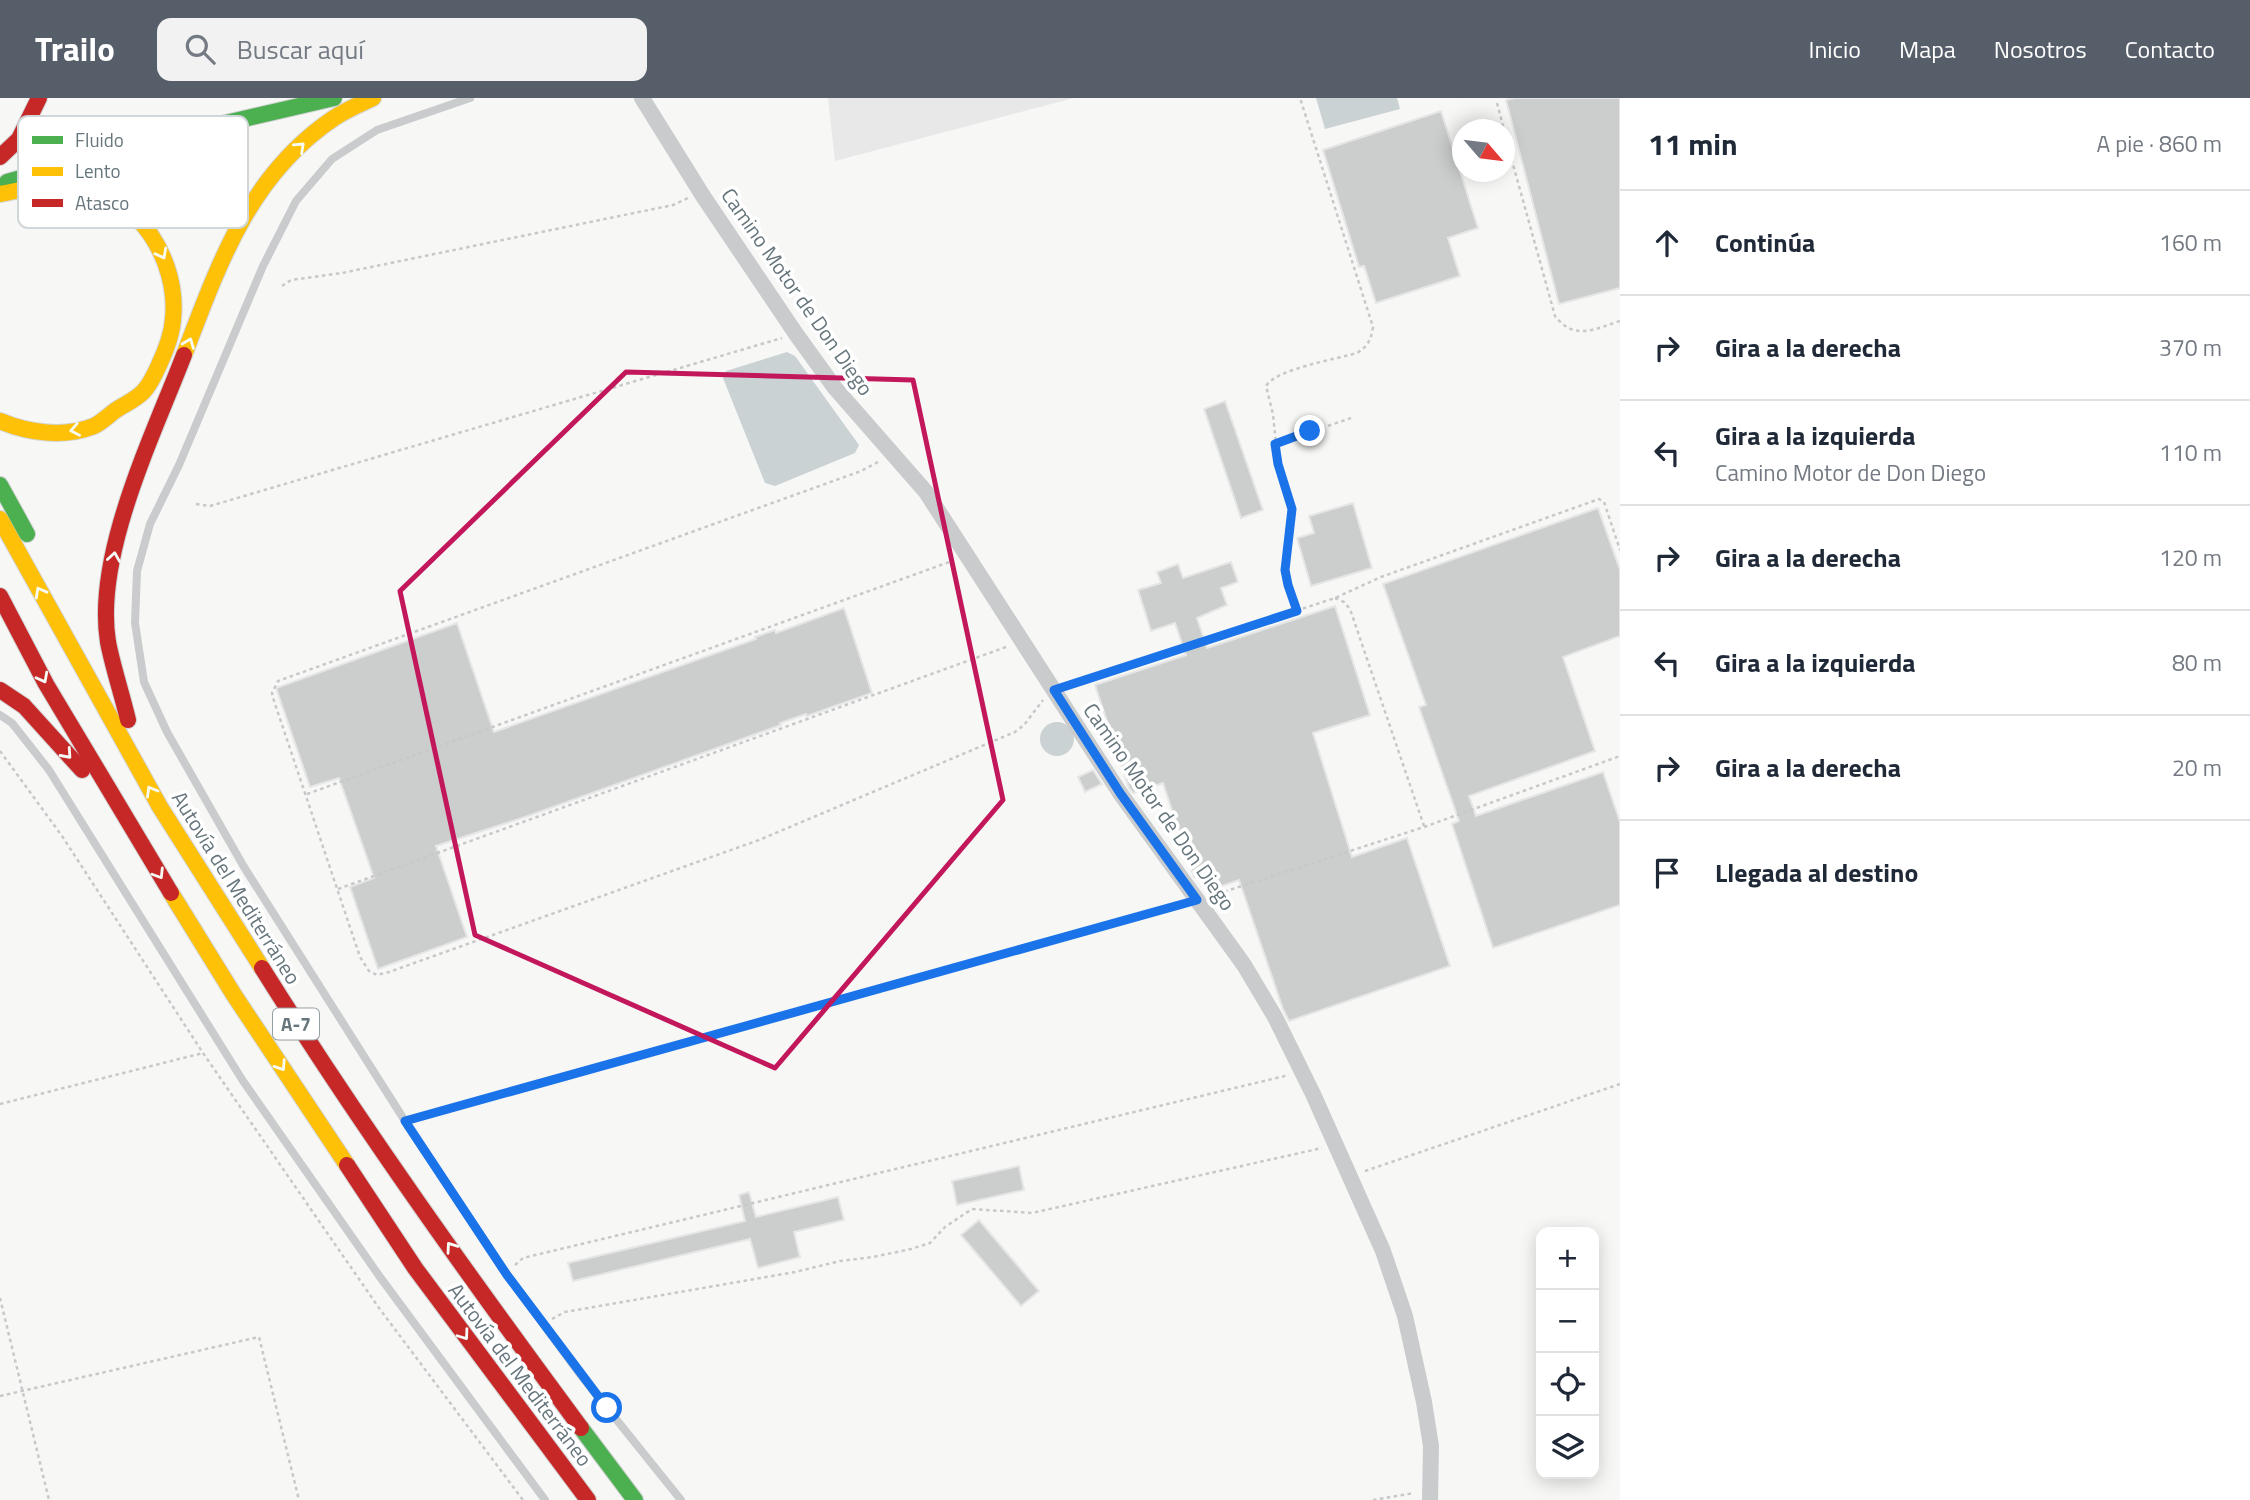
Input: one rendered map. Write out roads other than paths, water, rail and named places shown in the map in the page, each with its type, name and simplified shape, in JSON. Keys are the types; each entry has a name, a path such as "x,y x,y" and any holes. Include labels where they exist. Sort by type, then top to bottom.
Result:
{"main road":[{"path":"32,116 39,98"},
{"path":"203,116 285,98"},
{"path":"248,116 334,98"},
{"path":"248,208 298,148 335,118 373,98"},
{"path":"0,157 10,151 18,139"},
{"path":"0,169 18,164"},
{"path":"0,184 18,178"},
{"path":"0,194 18,190"},
{"path":"0,421 51,434 94,426 142,393 165,357 174,320 174,286 164,256 147,228"},
{"path":"128,720 108,641 107,604 114,549 127,502 236,228"},
{"path":"0,485 178,810 368,1114 398,1171"},
{"name":"Autovía del Mediterráneo","path":"0,519 160,807 315,1053 524,1351 635,1500"},
{"name":"Autovía del Mediterráneo","path":"0,596 46,684 242,1007 415,1268 588,1500"},
{"path":"0,690 24,706 125,818"}],"street":[{"name":"Camino Motor de Don Diego","path":"642,98 701,193 796,334 835,388 926,492 1120,793 1244,965 1275,1017 1383,1251 1405,1316 1432,1446 1431,1495"}],"lane":[{"path":"470,98 377,131 332,159 296,201 263,266 184,452 150,524 136,571 135,623 144,682 167,732 244,867 405,1121 505,1272 579,1373 681,1500"},
{"path":"0,715 12,723 50,769 243,1081 380,1277 545,1500"}]}
